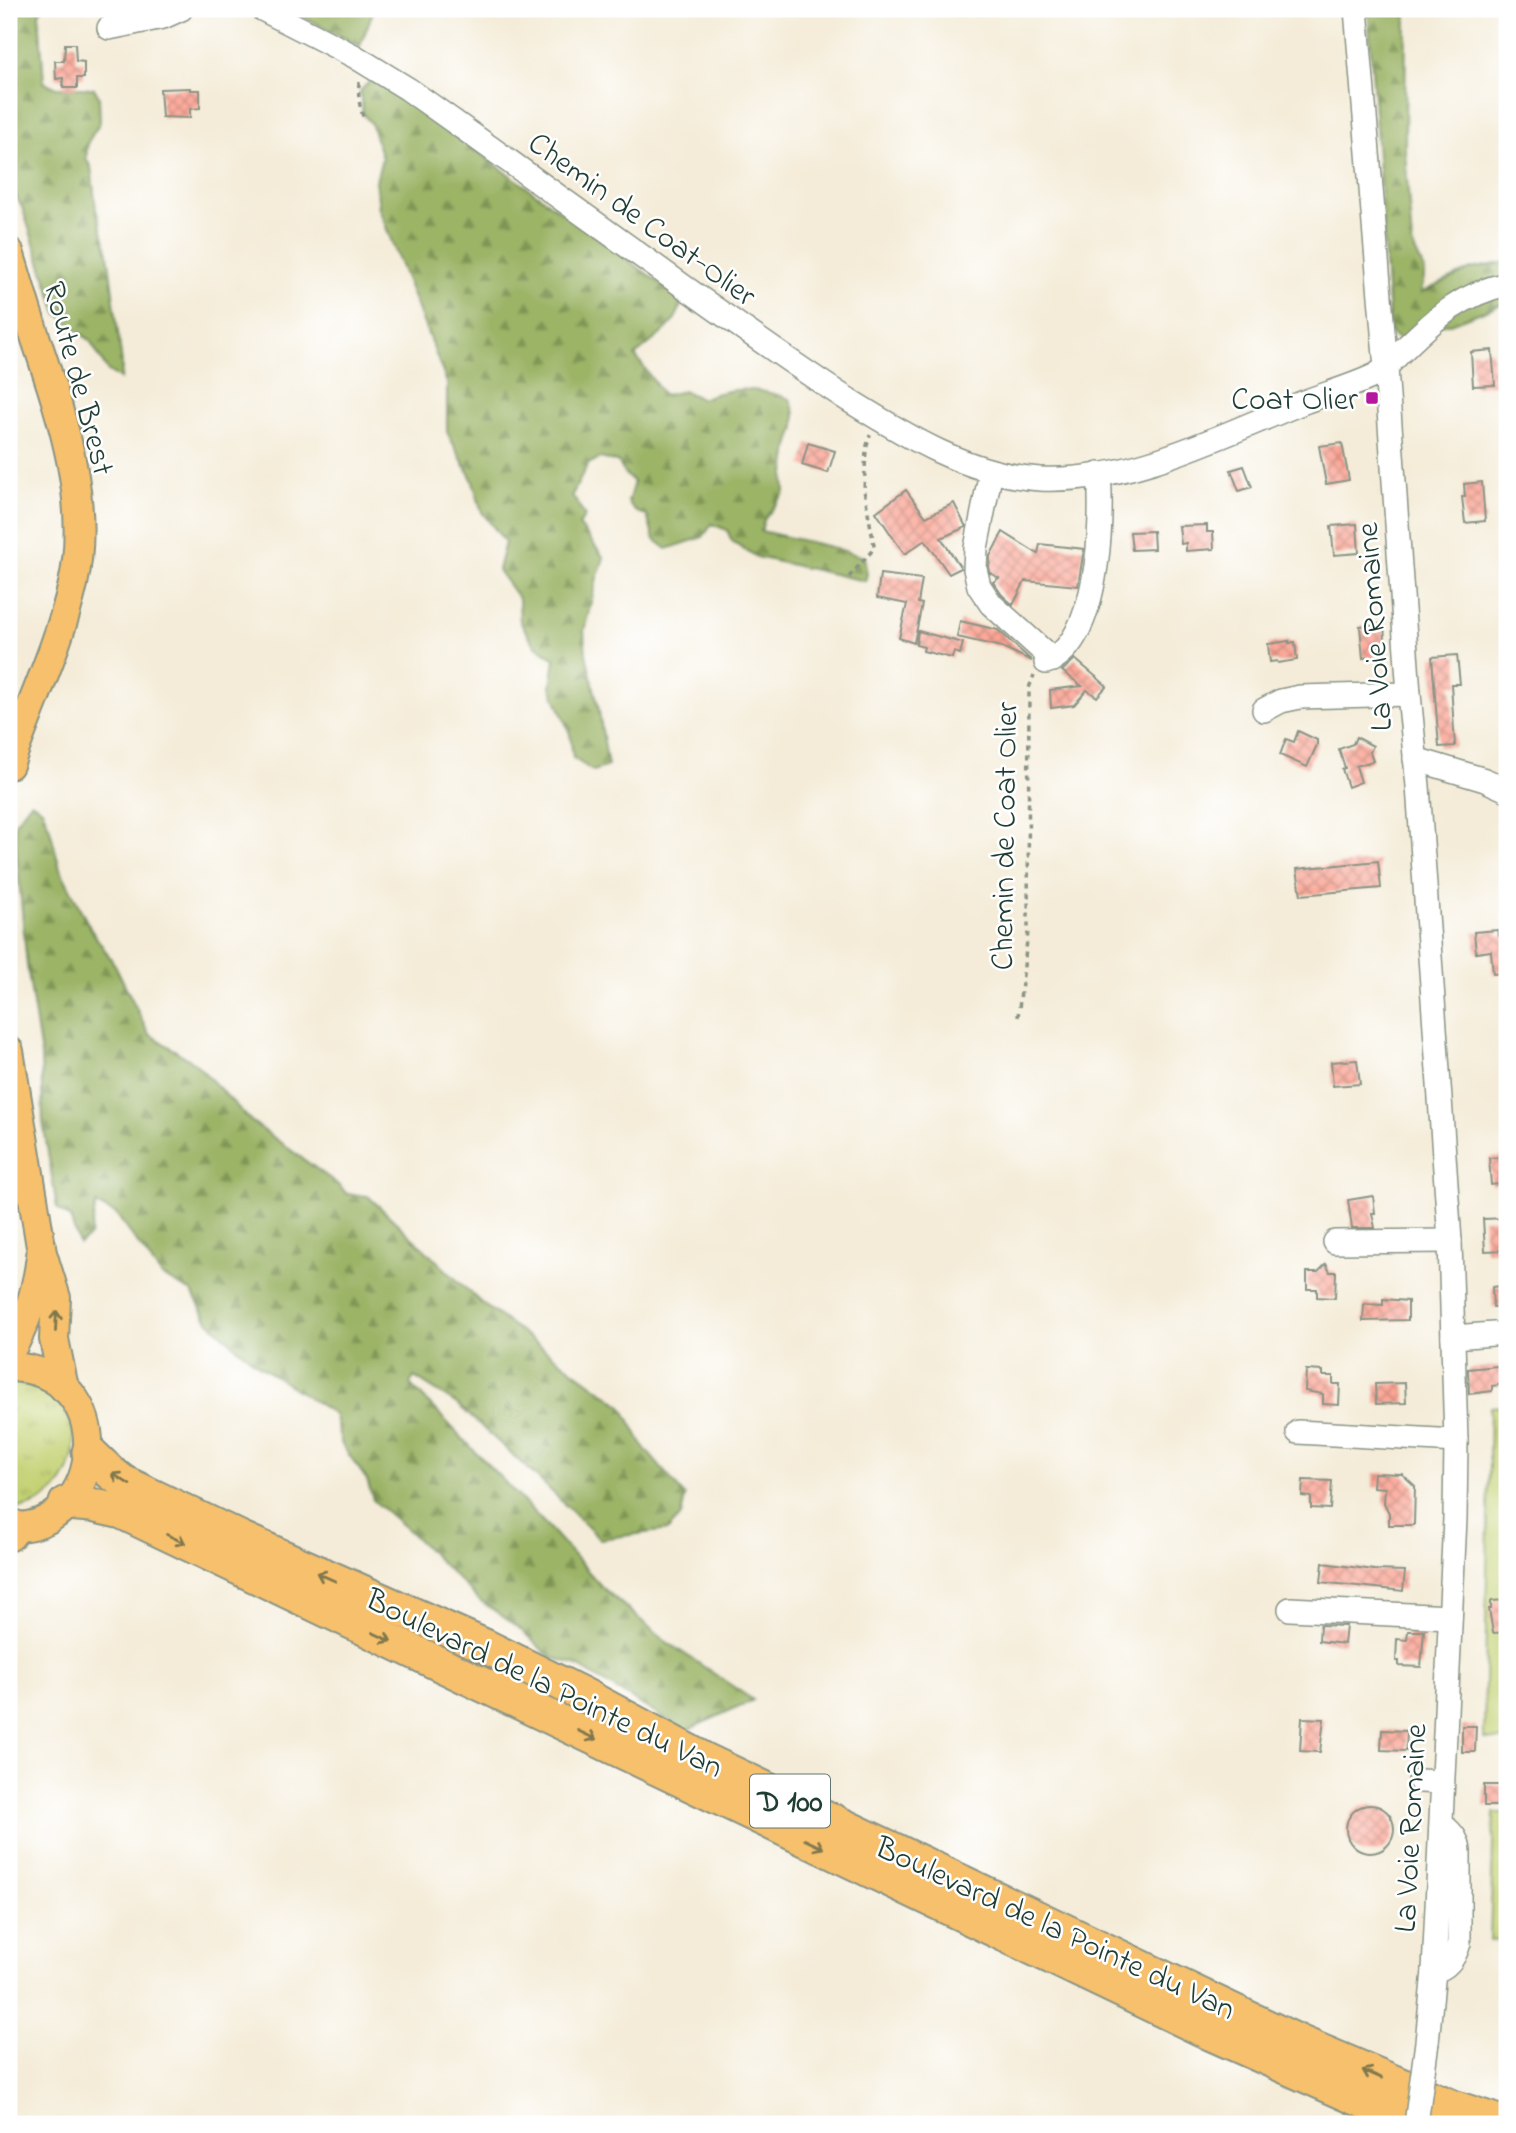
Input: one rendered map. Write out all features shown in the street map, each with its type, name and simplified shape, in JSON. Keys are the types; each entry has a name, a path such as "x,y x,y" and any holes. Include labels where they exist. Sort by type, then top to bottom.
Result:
{"highway":[{"name":"Boulevard de la Pointe du Van","path":"89,1452 123,1482 288,1560 487,1647 707,1761 1150,1973 1322,2052 1453,2107 1505,2124"},
{"name":"Boulevard de la Pointe du Van","path":"66,1503 122,1512 1212,2034 1418,2124"}],"main road":[{"name":"Route de Brest","path":"9,252 62,421 78,518 76,564 66,611 9,765"},
{"path":"9,1051 42,1253 56,1298 54,1339 64,1388"},
{"path":"9,1353 28,1315 37,1285 42,1253"},
{"path":"9,1367 22,1367 43,1374 64,1388 83,1415 89,1433 89,1452 83,1480 66,1503 43,1520 11,1529"}],"street":[{"path":"109,28 163,17 181,9"},
{"name":"Chemin de Coat-Olier","path":"262,9 370,65 438,110 756,338 878,418 918,441 991,471 1037,479 1076,478 1131,467 1193,448 1304,402 1366,380 1386,368 1450,307 1477,292 1507,284"},
{"name":"La Voie Romaine","path":"1356,9 1418,786 1450,1241 1453,1337 1456,1441 1450,1617 1431,1782 1441,1828 1434,1971 1418,2124"},
{"path":"991,471 976,548 975,569 978,586 991,604 1050,661 1069,646 1088,607 1099,533 1099,474"},
{"path":"1264,710 1281,701 1300,697 1409,694"},
{"path":"1415,759 1485,780 1507,790"},
{"path":"1418,786 1470,777"},
{"path":"1335,1242 1450,1241"},
{"path":"1453,1337 1507,1333"},
{"path":"1297,1432 1456,1441"},
{"path":"1290,1609 1450,1617"}],"path":[{"path":"365,121 359,109 359,82 370,65"},
{"path":"849,577 874,545 864,489 864,466 870,433 878,418"},
{"name":"Chemin de Coat Olier","path":"1018,1017 1028,932 1029,688 1031,680 1050,661"}],"green space":[{"path":"9,9 42,9 39,14 44,82 57,88 94,88 99,97 100,122 88,142 86,158 91,167 96,209 108,253 122,364 121,379 107,370 91,342 57,313 22,207 9,186"},
{"path":"288,9 374,9 360,46"},
{"path":"1368,9 1406,9 1405,152 1412,244 1425,272 1421,293 1471,269 1507,262 1507,302 1450,324 1424,324 1400,340 1390,333"},
{"path":"370,81 381,82 682,299 680,309 670,325 635,356 664,395 685,391 701,399 735,390 756,390 790,399 795,413 795,427 789,446 785,492 764,520 761,531 864,557 867,574 865,581 757,557 732,541 727,530 712,524 703,537 667,549 654,539 647,516 635,511 628,502 634,482 618,462 600,458 588,464 572,495 585,516 579,525 604,558 584,631 608,766 593,771 573,758 570,734 551,687 555,659 535,645 520,622 519,599 498,570 505,542 482,512 472,479 447,432 447,383 379,209 376,181 382,158 371,123 363,114 360,91"},
{"path":"31,802 42,809 60,869 90,928 115,965 149,1034 195,1063 251,1121 347,1194 368,1196 480,1302 622,1406 645,1449 685,1496 681,1516 668,1530 600,1539 457,1404 414,1377 410,1384 602,1587 664,1640 753,1700 685,1731 574,1664 550,1657 519,1628 478,1599 373,1500 367,1480 342,1445 334,1414 261,1367 234,1345 208,1321 192,1292 162,1276 116,1214 96,1204 90,1236 79,1244 70,1218 57,1208 43,1122 41,1055 27,966 14,824"},
{"path":"9,1382 41,1391 62,1408 71,1425 74,1445 71,1464 62,1481 49,1496 31,1505 9,1509"},
{"path":"1507,1406 1507,1740 1484,1739 1490,1407"},
{"path":"1494,1813 1507,1813 1507,1939 1490,1940"}],"building":[{"path":"65,44 75,44 76,61 84,62 84,78 77,78 77,88 63,88 63,78 56,79 55,61 64,61"},
{"path":"160,89 200,90 200,108 190,109 190,118 162,117"},
{"path":"1492,350 1495,385 1473,386 1471,352"},
{"path":"808,443 835,451 828,473 802,465"},
{"path":"1342,443 1349,480 1326,484 1319,446"},
{"path":"1244,466 1252,487 1239,491 1231,470"},
{"path":"1482,482 1485,521 1465,523 1462,497 1465,497 1464,484"},
{"path":"906,490 926,517 954,503 966,527 941,538 961,568 949,574 925,540 905,554 896,542 876,512"},
{"path":"1357,524 1359,553 1334,555 1331,526"},
{"path":"1207,525 1207,532 1213,532 1214,549 1186,551 1186,543 1181,544 1179,526"},
{"path":"1153,531 1154,549 1132,550 1130,532"},
{"path":"1003,532 1038,554 1040,544 1084,549 1078,586 1025,581 1013,605 993,582 999,578 990,573 989,568 990,556"},
{"path":"880,574 922,579 918,603 922,604 914,643 899,638 907,604 877,598"},
{"path":"960,621 998,630 1032,661 1002,647 957,637"},
{"path":"1384,624 1386,655 1363,658 1360,626"},
{"path":"918,631 963,643 960,654 954,652 952,658 923,651 924,647 916,645"},
{"path":"1295,642 1297,660 1270,662 1268,644"},
{"path":"1457,655 1460,684 1451,684 1455,746 1439,747 1432,657"},
{"path":"1075,659 1107,686 1097,697 1087,690 1074,705 1051,708 1050,690 1082,686 1062,671"},
{"path":"1298,731 1317,740 1307,767 1280,755 1286,739 1294,742"},
{"path":"1356,737 1373,746 1370,752 1373,761 1356,766 1361,782 1348,787 1339,749 1353,744"},
{"path":"1378,861 1381,888 1301,895 1297,869"},
{"path":"1498,930 1499,936 1507,935 1507,973 1493,974 1491,951 1476,953 1474,932"},
{"path":"1357,1060 1360,1084 1333,1086 1331,1062"},
{"path":"1507,1157 1507,1183 1491,1185 1489,1158"},
{"path":"1373,1196 1375,1228 1352,1228 1348,1200"},
{"path":"1507,1218 1507,1250 1485,1251 1483,1219"},
{"path":"1326,1264 1330,1272 1336,1272 1335,1298 1317,1297 1317,1289 1307,1289 1307,1272 1318,1272"},
{"path":"1507,1285 1507,1306 1493,1307 1492,1287"},
{"path":"1383,1299 1408,1301 1408,1320 1363,1321 1364,1304 1383,1305"},
{"path":"1507,1365 1507,1384 1492,1386 1492,1391 1469,1394 1468,1369"},
{"path":"1306,1370 1323,1371 1323,1376 1333,1376 1333,1384 1340,1384 1339,1405 1323,1404 1323,1394 1305,1391"},
{"path":"1405,1383 1406,1403 1376,1404 1375,1384"},
{"path":"1374,1473 1402,1474 1415,1486 1414,1525 1389,1525 1389,1513 1384,1503 1385,1488 1373,1487"},
{"path":"1303,1480 1332,1481 1330,1509 1311,1508 1311,1497 1302,1496"},
{"path":"1323,1563 1405,1571 1403,1591 1321,1582"},
{"path":"1507,1600 1507,1632 1493,1633 1489,1609 1491,1601"},
{"path":"1320,1625 1346,1626 1344,1644 1319,1641"},
{"path":"1408,1631 1424,1631 1421,1667 1399,1666 1399,1661 1396,1661 1397,1639 1407,1640"},
{"path":"1302,1718 1324,1719 1320,1752 1300,1751"},
{"path":"1462,1726 1476,1726 1475,1752 1462,1752"},
{"path":"1382,1730 1407,1731 1406,1751 1381,1750"},
{"path":"1484,1785 1507,1785 1507,1806 1484,1806"},
{"path":"1370,1805 1387,1812 1394,1829 1387,1846 1370,1853 1353,1846 1346,1829 1353,1812"}],"place":[{"name":"Coat Olier","path":"1372,398"}]}
